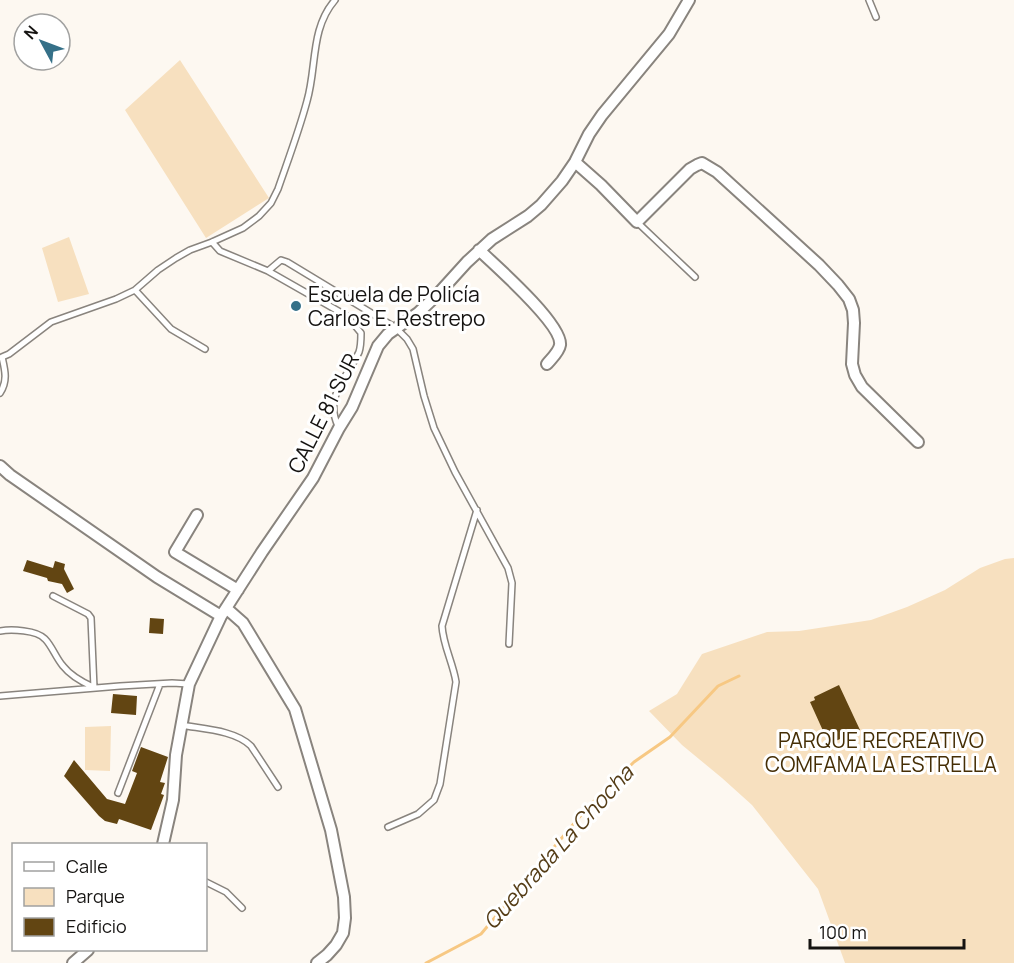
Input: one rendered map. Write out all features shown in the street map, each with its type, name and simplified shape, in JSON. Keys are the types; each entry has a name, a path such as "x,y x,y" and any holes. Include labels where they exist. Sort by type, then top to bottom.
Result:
{"street":[{"name":"CALLE 81 SUR","path":"163,843 173,800 176,755 189,684 224,612 313,478 352,407 378,346 388,334 418,313 438,294 479,250 541,205 575,162 589,134 602,115 669,34 689,0"},
{"path":"575,162 601,185 636,222 690,169 702,163 717,172 819,265 844,292 853,310 852,364 855,375 862,387 918,442"},
{"path":"479,250 530,299 559,335 560,345 547,364"},
{"path":"0,465 5,476 157,577 243,623 295,709 330,830 344,897 345,918 343,933 336,945 317,963"},
{"path":"196,515 175,552 238,590"},
{"path":"73,963 87,951"}],"lane":[{"path":"0,393 6,376 1,355 9,354 51,322 135,290 176,258 243,228 271,203 278,189 308,99 320,27 324,16 335,0"},
{"path":"869,0 876,17"},
{"path":"636,222 695,277"},
{"path":"213,242 220,250 268,271 347,316 361,333 360,349 336,393 333,415 339,428"},
{"path":"268,271 280,260 287,262 396,328 407,339 412,349 434,428 455,472 508,568 513,583 509,644"},
{"path":"135,290 171,329 205,349"},
{"path":"388,827 418,814 434,800 440,784 456,681 442,636 442,626 477,510"},
{"path":"52,596 88,614 91,618 94,688"},
{"path":"0,631 14,630 39,634 46,639 63,666 72,675 94,688"},
{"path":"118,793 160,684"},
{"path":"0,696 94,688 189,684"},
{"path":"181,725 239,736 250,746 278,787"},
{"path":"207,882 226,892 242,908"}],"green space":[{"path":"180,60 269,198 206,238 125,110"},
{"path":"69,237 89,294 58,302 42,248"},
{"name":"PARQUE RECREATIVO COMFAMA LA ESTRELLA","path":"1014,558 1014,963 845,963 818,889 752,805 682,745 649,711 677,694 702,654 767,632 799,631 871,620 945,590 980,568"},
{"path":"111,726 110,771 85,770 85,727"}],"building":[{"path":"27,560 53,568 55,561 65,564 64,569 74,589 67,593 62,584 23,571"},
{"path":"150,618 164,619 163,634 149,633"},
{"path":"839,685 860,730 829,744 810,702 815,700 814,697"},
{"path":"113,694 137,696 136,715 111,713"},
{"path":"141,747 168,757 160,782 165,783 161,794 164,795 151,830 119,819 117,824 105,821 64,776 74,760 107,799 125,804 137,773 132,771"}],"waterway":[{"name":"Quebrada La Chocha","path":"426,963 481,934 587,808 634,762 670,737 718,686 739,676"}],"place":[{"name":"Escuela de Policía Carlos E. Restrepo","path":"296,306"}]}
